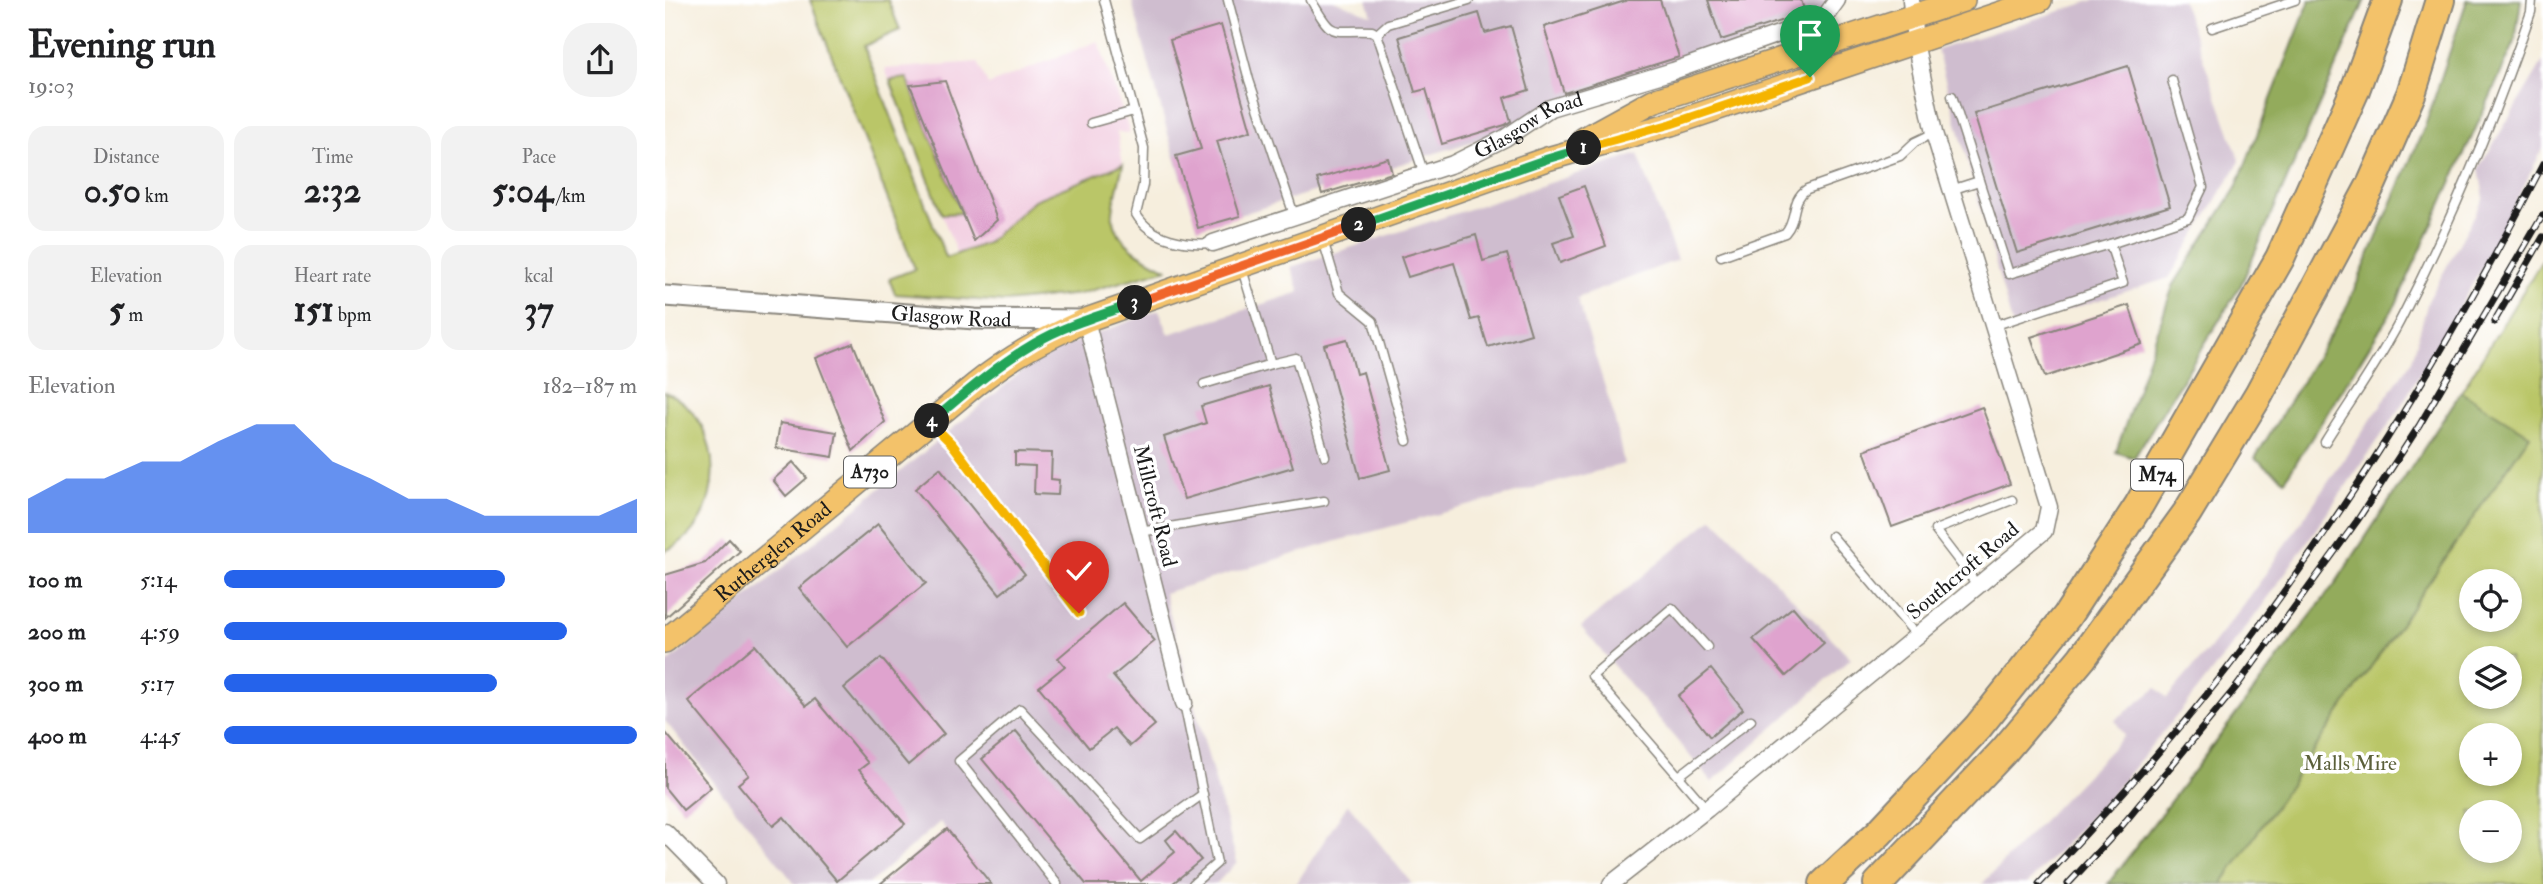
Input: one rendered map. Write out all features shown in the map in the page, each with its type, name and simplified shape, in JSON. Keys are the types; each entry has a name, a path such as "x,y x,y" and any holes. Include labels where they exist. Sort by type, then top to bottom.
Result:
{"highway":[{"name":"M74","path":"1824,884 1879,833 1978,727 2067,616 2139,505 2280,258 2355,90 2388,0"},
{"name":"M74","path":"1878,884 2003,752 2082,658 2187,513 2259,394 2372,183 2411,94 2440,0"}],"main road":[{"name":"Glasgow Road","path":"1547,159 1653,101 1912,8 1963,0"},
{"name":"Glasgow Road","path":"1086,320 1547,159 1671,124 2041,0"},
{"name":"Rutherglen Road","path":"665,640 1004,362 1037,341 1086,320"}],"street":[{"name":"Glasgow Road","path":"1213,243 1453,164 1505,138 1550,108 1673,71 1824,18 1837,0"},
{"path":"1912,8 1915,42"},
{"name":"Southcroft Road","path":"1611,884 1707,809 2044,531 2049,507 1934,133 1915,42"},
{"name":"Glasgow Road","path":"665,296 975,319 1086,320"},
{"name":"Millcroft Road","path":"1086,320 1184,703"},
{"path":"665,832 716,884"}],"lane":[{"path":"1104,0 1144,148 1143,185 1136,214 1143,226 1157,234 1192,244 1213,243"},
{"path":"1228,0 1249,80 1295,218"},
{"path":"1311,0 1326,26 1332,30 1372,31 1377,34 1424,174"},
{"path":"1377,34 1388,24 1469,0"},
{"path":"2212,28 2295,0"},
{"path":"2325,442 2402,318 2502,96 2531,12 2532,0"},
{"path":"1952,96 2009,274 2188,218 2203,187 2172,80"},
{"path":"1091,123 1134,111"},
{"path":"1721,256 1786,233 1790,228 1796,199 1807,188 1900,156 1915,142 1934,133"},
{"path":"1951,190 1979,181"},
{"path":"1322,238 1339,293 1373,321 1408,441"},
{"path":"1993,326 2123,283 2110,244"},
{"path":"1241,266 1271,364"},
{"path":"1204,384 1296,358 1325,456"},
{"path":"930,422 952,444 1079,613"},
{"path":"1978,586 1935,530 2013,500"},
{"path":"1140,532 1324,501"},
{"path":"1832,536 1917,636"},
{"path":"1707,648 1672,608 1593,676 1707,809"},
{"path":"1184,703 1217,863 1193,884"},
{"path":"1057,884 959,761 1020,709 1140,839 1203,794"},
{"path":"1679,776 1751,720"}],"shaded area":[{"path":"1333,0 1372,15 1367,0 1828,0 1818,12 1569,111 1198,228 1171,145 1132,2"},
{"path":"2095,0 2182,0 2240,161 2169,278 2013,327 1937,50"},
{"path":"1098,41 1130,133 1117,132 1123,164 1034,200 987,243 957,254 885,69 978,62 988,85"},
{"path":"2543,61 2543,148 2482,268 2395,416 2260,609 2111,795 2027,884 1982,884 2124,736 2115,720 2157,688 2167,698 2209,649 2248,599 2412,360 2428,301 2484,198 2479,168"},
{"path":"1638,154 1677,260 1577,298 1614,416 1624,464 1341,540 1164,593 1237,862 1216,884 991,884 940,822 869,884 795,884 665,721 665,665 1026,368 1067,345 1159,310 1169,334 1300,292 1291,267"},
{"path":"1713,518 1851,658 1712,782 1581,627"},
{"path":"1348,804 1412,884 1296,884"}],"green space":[{"path":"810,0 888,0 900,30 864,46 946,258 987,243 1034,200 1123,164 1113,207 1116,228 1126,244 1167,269 1079,294 1006,302 895,294 889,279 915,269"},
{"path":"2310,0 2365,0 2241,285 2134,458 2116,452 2173,286 2236,188"},
{"path":"2467,0 2521,0 2515,42 2396,304 2285,480 2255,458 2345,311 2425,126"},
{"path":"907,78 962,213 942,214 890,80"},
{"name":"Malls Mire","path":"2543,259 2543,884 2108,884 2337,581 2461,392"},
{"path":"665,392 686,405 701,424 710,447 713,471 710,496 701,519 686,538 665,551"},
{"path":"2461,392 2530,435 2222,884 2108,884 2337,581"}],"building":[{"path":"1628,0 1660,0 1679,57 1564,93 1544,27"},
{"path":"1708,0 1801,0 1805,13 1721,40"},
{"path":"1479,13 1485,33 1511,26 1529,90 1504,98 1511,121 1505,125 1442,144 1426,89 1415,92 1399,37"},
{"path":"1221,25 1251,131 1217,141 1240,216 1198,228 1176,156 1201,149 1170,40"},
{"path":"2128,66 2170,206 2017,253 1974,114"},
{"path":"945,81 997,220 974,241 910,85"},
{"path":"1388,158 1392,173 1322,194 1317,179"},
{"path":"1584,186 1606,246 1560,263 1553,243 1574,236 1559,195"},
{"path":"1476,235 1483,261 1507,254 1531,334 1488,347 1479,318 1471,320 1454,263 1408,277 1401,257"},
{"path":"2129,305 2142,344 2045,377 2031,337"},
{"path":"1347,339 1356,374 1363,372 1390,470 1360,478 1324,345"},
{"path":"853,343 885,422 853,451 816,358"},
{"path":"1269,386 1293,467 1184,499 1164,437 1206,423 1201,406"},
{"path":"1982,407 2010,484 1892,527 1864,450"},
{"path":"780,423 837,432 833,457 776,448"},
{"path":"1015,452 1052,453 1051,479 1059,480 1058,495 1034,494 1035,466 1015,465"},
{"path":"793,462 807,478 786,496 773,480"},
{"path":"940,468 1025,574 1000,594 915,489"},
{"path":"878,524 926,583 847,647 799,588"},
{"path":"729,539 740,551 665,618 665,575 705,563"},
{"path":"1123,603 1155,641 1113,676 1155,725 1130,746 1114,728 1089,748 1039,687 1065,666 1058,658"},
{"path":"1793,607 1824,643 1786,676 1753,639"},
{"path":"755,645 806,706 815,699 868,763 859,770 905,824 837,881 784,817 773,826 738,784 749,775 688,701"},
{"path":"881,658 944,734 908,765 844,688"},
{"path":"1711,669 1743,709 1710,737 1678,696"},
{"path":"1016,731 1141,881 1175,852 1166,840 1176,831 1201,860 1172,884 1086,884 982,759"},
{"path":"665,732 711,787 683,810 665,788"},
{"path":"947,829 991,884 880,884"}],"railway":[{"path":"2039,884 2190,715 2236,657 2321,539 2438,355 2543,164"},
{"path":"2068,884 2120,828 2237,686 2357,521 2419,426 2543,215"},
{"path":"2494,322 2543,237"}],"route":[{"path":"1079,613 952,444 930,422 1004,362 1037,341 1086,320 1547,159 1671,124 1810,77"}]}
